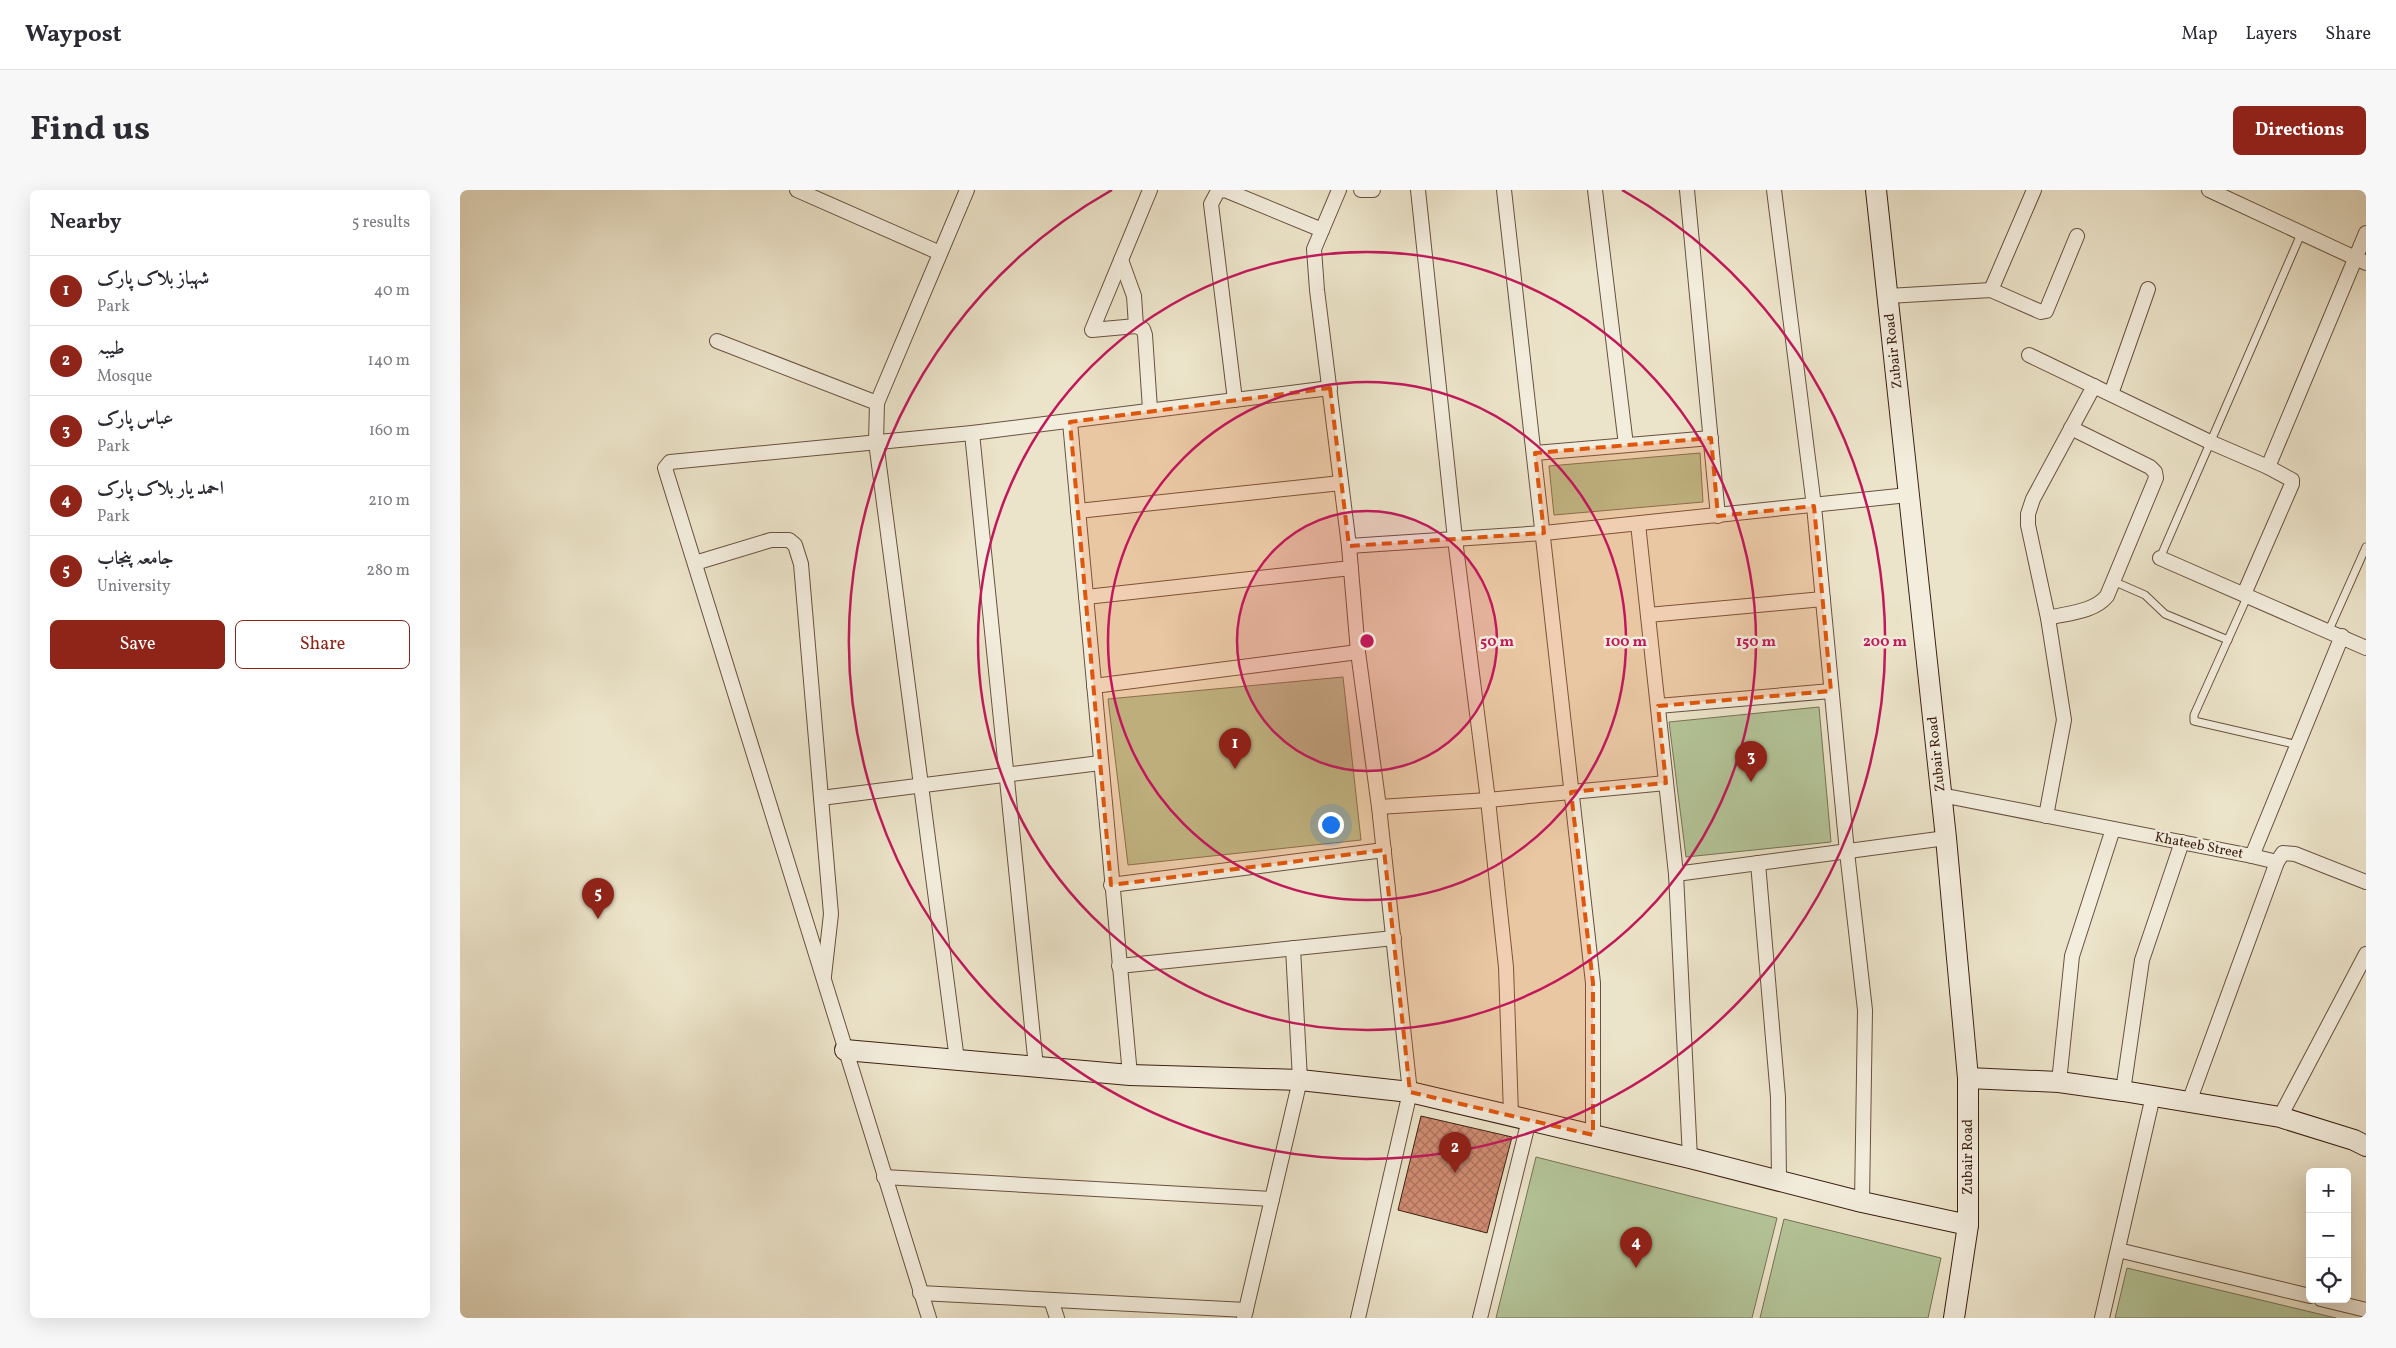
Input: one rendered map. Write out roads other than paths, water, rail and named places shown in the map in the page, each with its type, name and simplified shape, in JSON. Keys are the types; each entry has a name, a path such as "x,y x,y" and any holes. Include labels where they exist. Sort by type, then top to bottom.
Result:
{"street":[{"path":"797,190 940,254"},
{"path":"957,1060 876,442 877,403 967,190"},
{"path":"1150,190 1092,330 1136,326 1143,329 1150,410"},
{"path":"1235,400 1211,204 1213,196 1218,191 1225,190 1322,230"},
{"path":"1339,190 1314,249 1317,290 1349,546 1358,652 1384,850 1410,1092 1358,1318"},
{"path":"1361,190 1373,190"},
{"path":"1418,190 1455,539 1488,800 1520,1117 1480,1318"},
{"path":"1504,190 1593,983 1593,1135"},
{"path":"1596,190 1626,445"},
{"path":"1686,190 1718,516"},
{"path":"1774,190 1814,506 1846,852 1865,1010 1862,1202"},
{"name":"Zubair Road","path":"1876,190 1946,838 1968,1078 1968,1225 1954,1318"},
{"path":"1991,290 2034,190"},
{"path":"2209,190 2361,261"},
{"path":"2268,467 2361,261 2366,233"},
{"path":"1888,296 1991,290 2041,312 2046,311 2077,236"},
{"path":"1121,260 1134,296 1136,326"},
{"path":"2112,394 2148,289"},
{"path":"717,341 877,403"},
{"path":"2029,355 2210,442 2290,477 2292,484 2246,595"},
{"path":"2046,816 2064,720 2048,618 2028,525 2028,514 2033,499 2094,386"},
{"path":"929,1318 823,982 696,563 665,468 670,462 972,433 1330,388"},
{"path":"1070,422 1130,1075"},
{"path":"2048,618 2101,603 2113,581 2156,478 2155,472 2071,428"},
{"path":"972,433 1036,1067"},
{"path":"1535,454 1711,438"},
{"path":"1078,511 1341,483"},
{"path":"1349,546 1544,533 1908,495"},
{"path":"1638,524 1676,874 1690,1158"},
{"path":"696,563 771,540 789,540 795,545 801,564 831,914 823,982"},
{"path":"2160,558 2366,648"},
{"path":"1086,597 1351,568"},
{"path":"1648,615 1823,599"},
{"name":"Khateeb Street","path":"1941,795 2252,856 2298,744 2335,633"},
{"path":"1094,686 1358,652"},
{"path":"1658,706 1831,691"},
{"path":"821,798 1100,763"},
{"path":"1379,808 1666,783"},
{"path":"2059,1082 2072,956 2113,829"},
{"path":"1676,874 1946,838"},
{"path":"2124,1091 2142,960 2182,842"},
{"path":"1111,884 1384,850"},
{"path":"2189,1102 2277,862 2284,853 2295,854 2366,882"},
{"path":"2252,856 2277,862"},
{"path":"1758,863 1778,1097 1779,1180"},
{"path":"1119,966 1394,938"},
{"path":"920,1293 1245,1314 1300,1080 1293,948"},
{"path":"2280,1117 2366,954"},
{"path":"845,1050 1130,1075 1300,1080 1410,1092 1690,1158 1862,1202 1968,1225"},
{"path":"1968,1078 2059,1082 2280,1117 2354,1140 2366,1146"},
{"path":"2102,1318 2153,1096"},
{"path":"884,1177 1272,1199"},
{"path":"2118,1250 2306,1295"},
{"path":"1051,1300 1057,1318"},
{"path":"2338,1303 2366,1310"}],"lane":[{"path":"2160,558 2301,234"},
{"path":"2335,633 2366,547"},
{"path":"2113,581 2145,595 2165,614 2228,640"},
{"path":"2246,595 2194,715 2194,721 2298,744"}],"place":[{"name":"شہباز بلاک پارک","path":"1235,769"},
{"name":"عباس پارک","path":"1751,782"},
{"name":"جامعہ پنجاب","path":"598,919"},
{"name":"طیبہ","path":"1455,1173"},
{"name":"احمد یار بلاک پارک","path":"1636,1268"}]}
